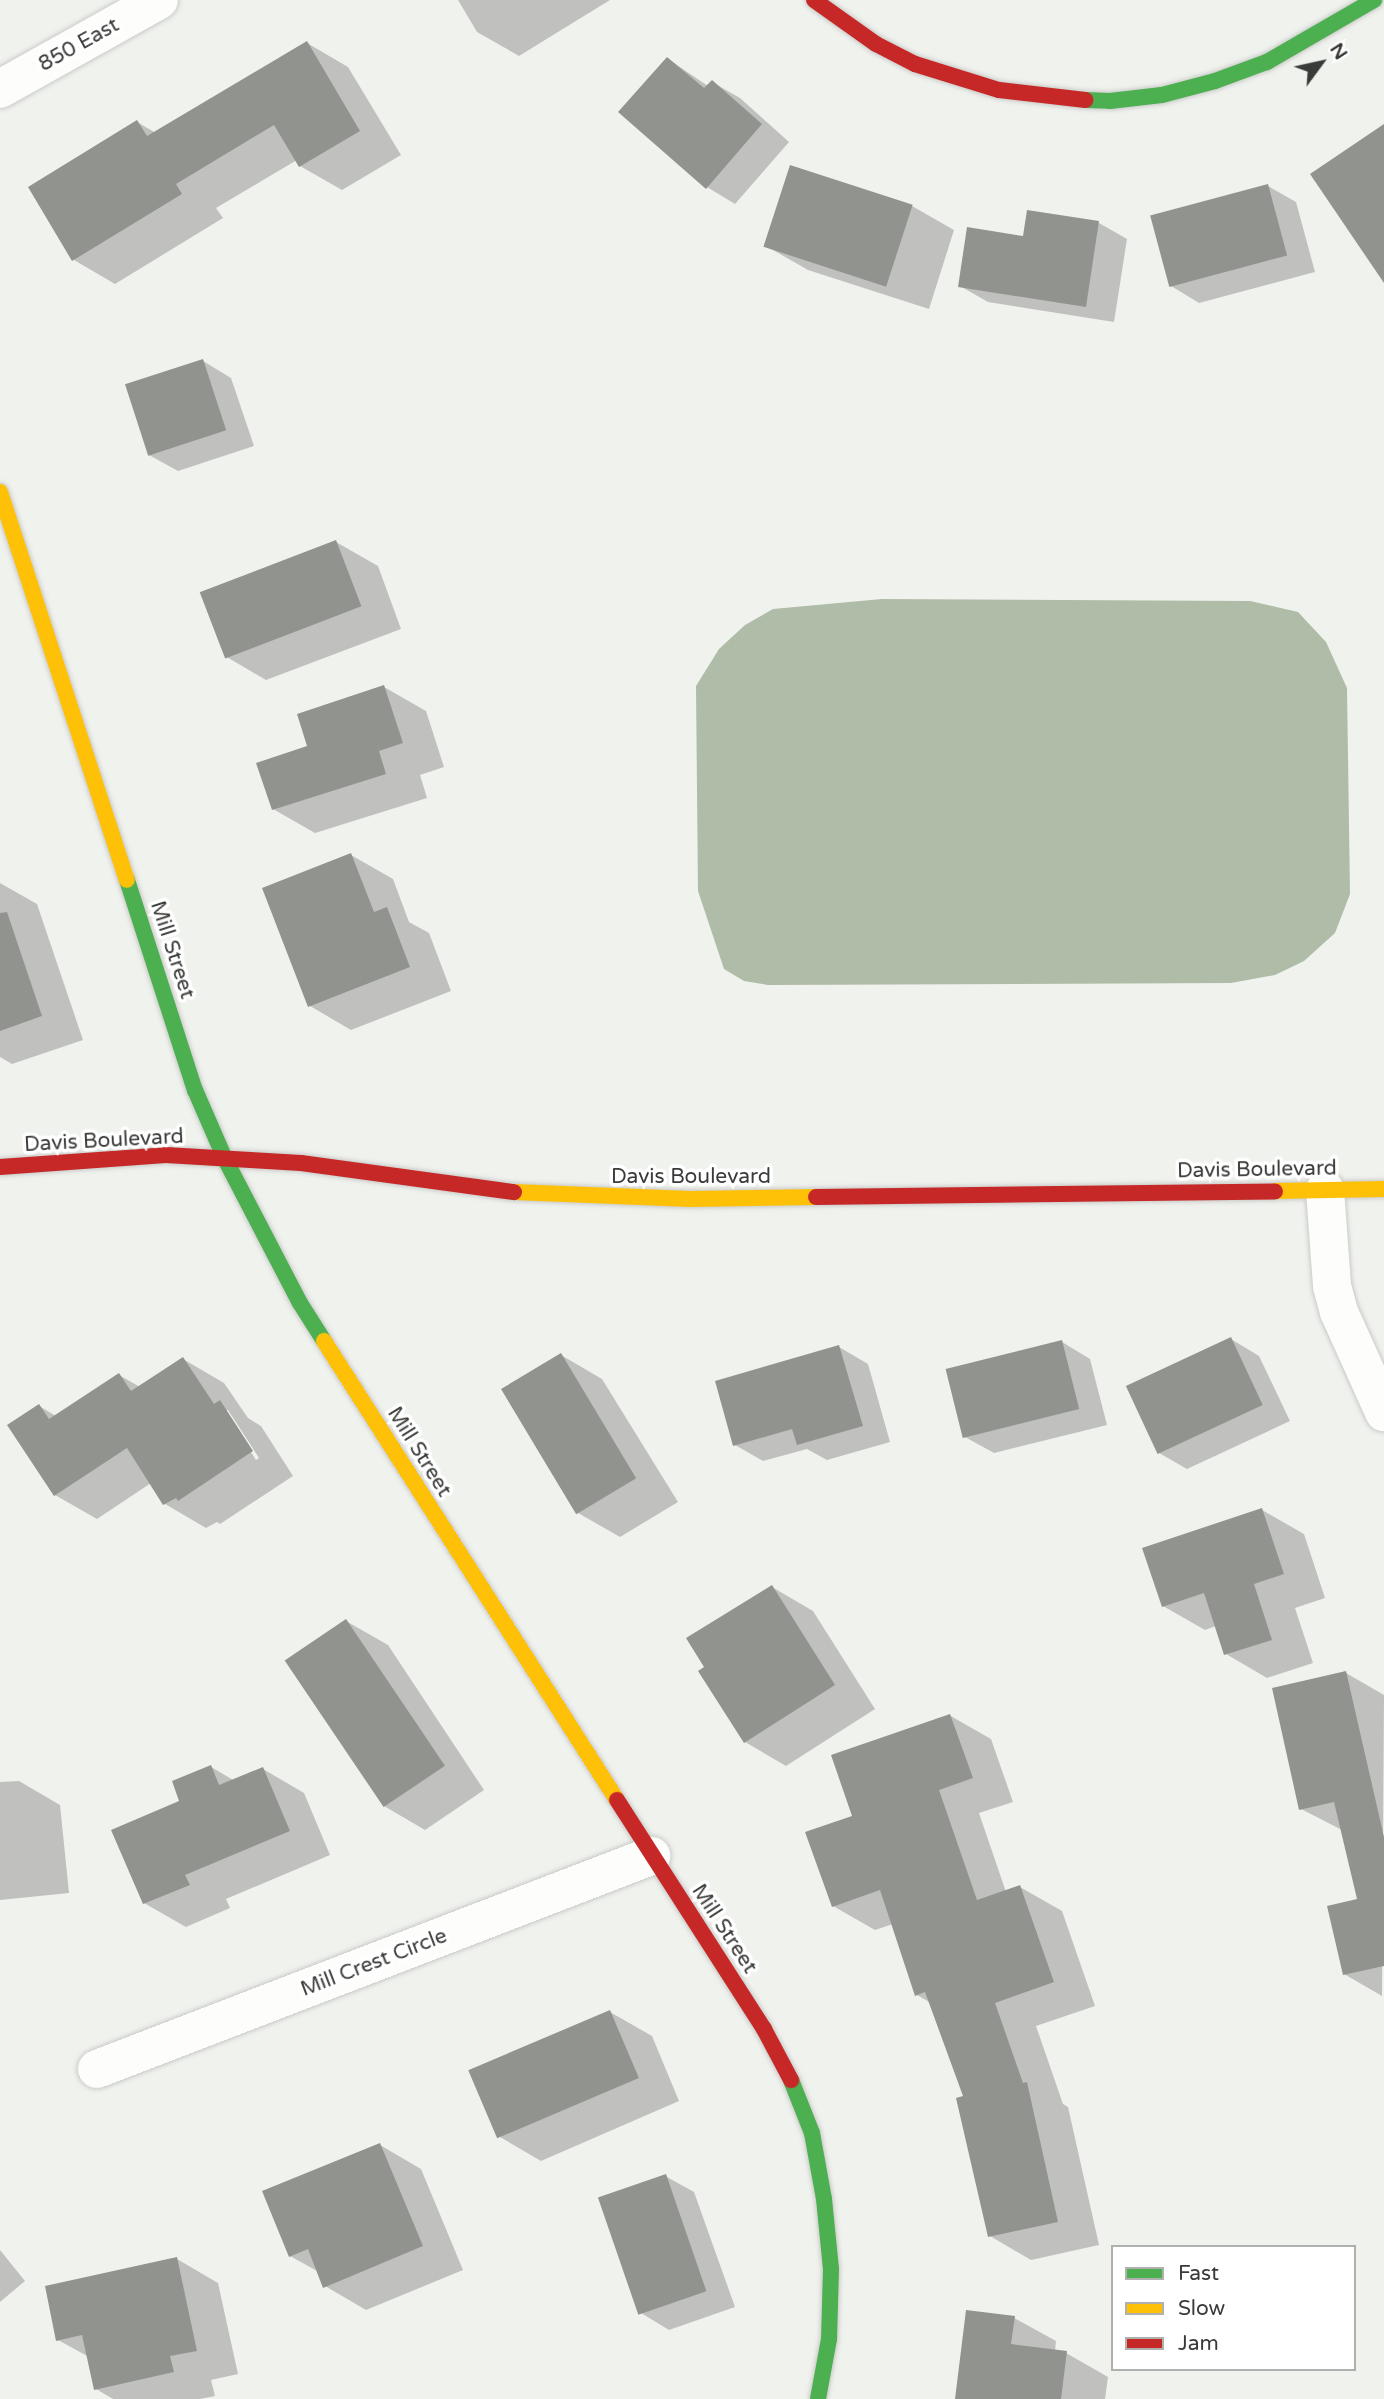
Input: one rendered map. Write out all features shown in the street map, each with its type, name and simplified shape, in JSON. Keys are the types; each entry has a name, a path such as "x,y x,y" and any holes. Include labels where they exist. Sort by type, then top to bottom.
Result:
{"street":[{"name":"850 East","path":"0,89 159,0"},
{"path":"814,0 876,44 915,64 956,79 999,90 1056,98 1110,100 1162,95 1267,62 1315,37 1374,0"},
{"name":"Mill Street","path":"0,492 195,1090 225,1159 300,1303 764,2029 792,2079 812,2133 824,2199 831,2269 829,2339 818,2399"},
{"name":"Davis Boulevard","path":"0,1167 145,1156 225,1159 301,1163 487,1190 589,1197 690,1199 1384,1189"},
{"path":"1325,1190 1332,1286 1339,1312 1384,1412"},
{"name":"Mill Crest Circle","path":"97,2069 651,1856"}],"shaded area":[{"path":"882,599 1250,601 1298,612 1326,642 1347,688 1350,894 1335,933 1304,961 1275,975 1231,983 768,985 744,981 724,969 698,891 696,686 719,649 745,625 773,609"}],"building":[{"path":"307,41 360,131 299,167 274,125 176,184 182,194 72,261 28,187 137,120 147,136"},
{"path":"667,57 704,88 712,80 762,124 706,189 618,112"},
{"path":"1384,124 1384,283 1310,174"},
{"path":"790,165 913,205 886,287 763,247"},
{"path":"1268,184 1287,255 1169,287 1150,216"},
{"path":"1027,210 1099,221 1086,307 958,287 967,227 1023,236"},
{"path":"203,359 226,430 148,456 125,384"},
{"path":"336,540 361,606 225,659 200,592"},
{"path":"384,685 403,743 379,751 386,774 272,810 256,763 307,746 297,714"},
{"path":"351,853 374,912 387,907 410,967 308,1007 262,888"},
{"path":"7,912 42,1016 0,1031 0,913"},
{"path":"1231,1337 1263,1405 1158,1454 1126,1386"},
{"path":"1062,1340 1079,1409 963,1438 946,1369"},
{"path":"839,1345 863,1426 797,1445 792,1429 733,1446 715,1381"},
{"path":"561,1353 636,1478 576,1514 501,1389"},
{"path":"183,1357 214,1404 220,1400 253,1451 178,1501 176,1498 163,1505 127,1448 54,1496 7,1425 39,1404 49,1419 119,1373 131,1391"},
{"path":"1262,1508 1284,1574 1254,1584 1272,1640 1224,1655 1204,1593 1162,1607 1142,1548"},
{"path":"772,1585 835,1685 744,1743 698,1671 704,1667 686,1638"},
{"path":"346,1619 445,1766 384,1807 285,1660"},
{"path":"1346,1671 1384,1837 1384,1966 1343,1975 1327,1906 1357,1899 1334,1802 1299,1810 1272,1688"},
{"path":"950,1714 973,1778 939,1790 977,1900 1020,1885 1054,1982 995,2003 1023,2083 1027,2082 1058,2222 988,2237 956,2098 963,2096 925,1992 915,1996 880,1890 832,1907 805,1832 852,1816 831,1755"},
{"path":"211,1765 219,1785 263,1767 290,1831 185,1875 190,1885 143,1904 111,1830 179,1801 172,1781"},
{"path":"610,2010 639,2078 497,2138 468,2070"},
{"path":"380,2143 423,2246 323,2288 308,2249 289,2257 262,2191"},
{"path":"666,2174 706,2291 638,2315 598,2197"},
{"path":"177,2257 197,2351 170,2356 174,2372 94,2390 82,2335 56,2341 45,2286"},
{"path":"966,2310 1015,2316 1011,2344 1067,2351 1061,2399 955,2399"}],"traffic: fast":[{"path":"1085,100 1110,101 1162,95 1215,81 1267,62 1374,0"},
{"path":"127,880 195,1090 225,1159 300,1303 324,1341"},
{"path":"791,2080 812,2133 824,2199 831,2269 829,2339 818,2399"}],"traffic: slow":[{"path":"0,492 127,880"},
{"path":"1275,1191 1384,1189"},
{"path":"514,1192 690,1199 816,1197"},
{"path":"324,1341 617,1800"}],"traffic: jam":[{"path":"814,0 876,44 915,64 999,90 1085,100"},
{"path":"0,1167 166,1155 301,1163 514,1192"},
{"path":"816,1197 1275,1191"},
{"path":"617,1800 764,2029 791,2080"}]}
